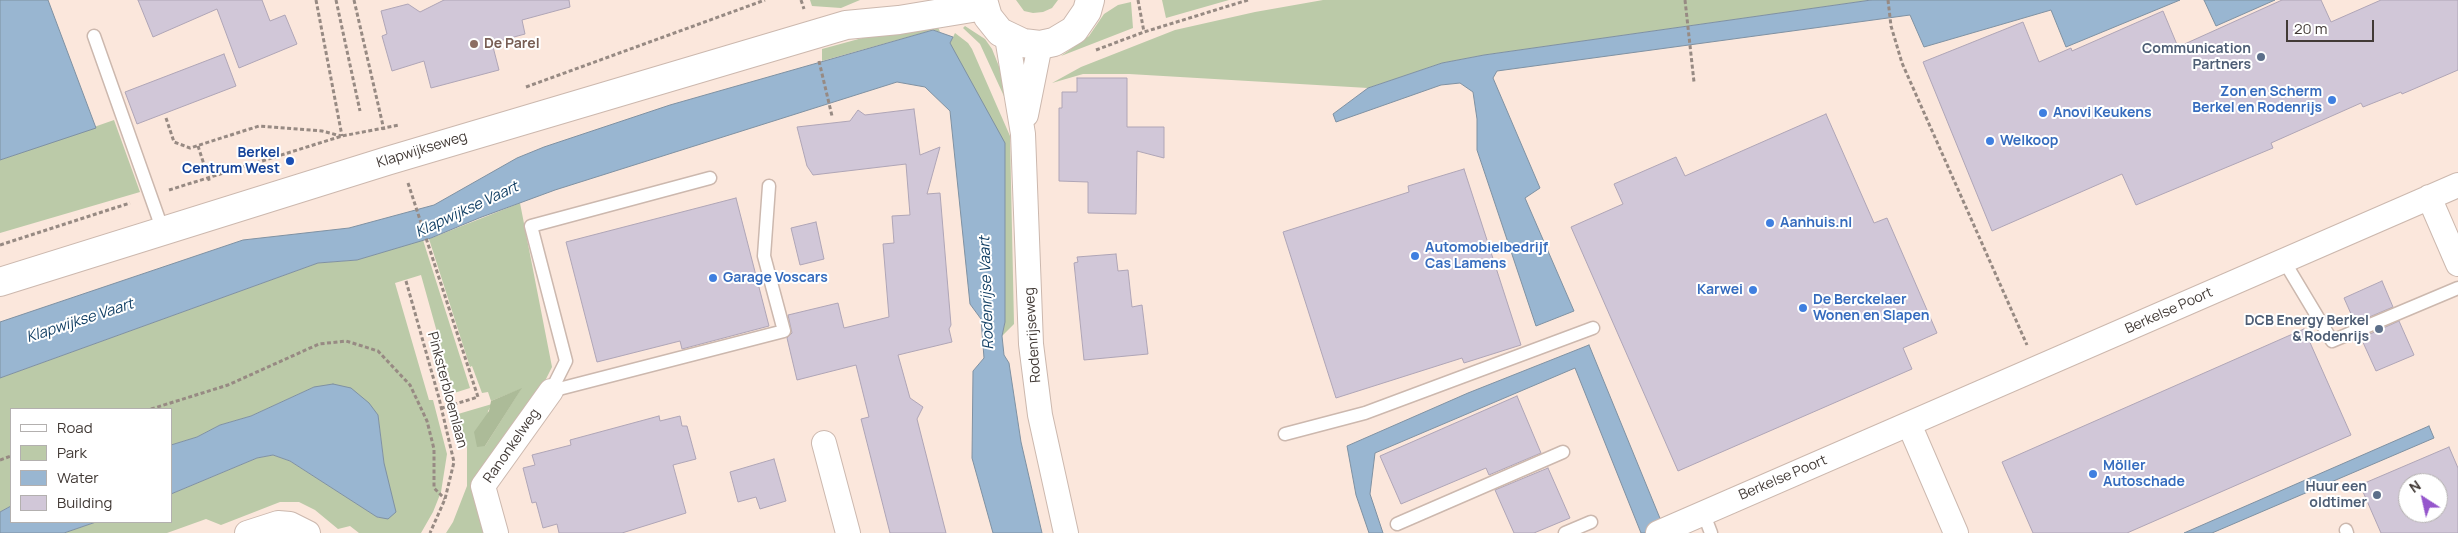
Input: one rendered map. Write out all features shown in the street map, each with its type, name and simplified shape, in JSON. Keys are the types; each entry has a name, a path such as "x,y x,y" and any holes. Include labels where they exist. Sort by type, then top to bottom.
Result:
{"main road":[{"name":"Klapwijkseweg","path":"0,282 397,158 846,25 894,0"},
{"path":"983,3 995,26 1007,37 1023,43 1040,45 1060,40 1074,30 1082,21 1091,0"},
{"name":"Klapwijkseweg","path":"846,25 899,20 983,3"}],"street":[{"name":"Rodenrijseweg","path":"1007,37 1023,134 1031,344 1040,415 1066,533"},
{"name":"Rodenrijseweg","path":"1023,134 1040,45"},
{"name":"Berkelse Poort","path":"1663,531 1707,523 1909,424 2458,185"},
{"path":"2430,197 2458,264"},
{"name":"Ranonkelweg","path":"496,533 483,486 551,391"},
{"path":"1909,424 1956,533"},
{"path":"824,443 848,533"},
{"path":"247,533 278,523 290,524 308,533"}],"lane":[{"path":"94,36 163,231"},
{"path":"551,391 566,361 531,226 710,178"},
{"path":"551,391 784,331 764,256 769,186"},
{"path":"2284,261 2332,341 2458,288"},
{"path":"1285,434 1365,413 1593,328"},
{"path":"1398,524 1563,452"},
{"path":"1565,533 1591,522"}],"path":[{"path":"316,0 342,136"},
{"path":"336,0 360,110"},
{"path":"354,0 383,128 410,188 478,397 442,408"},
{"path":"523,88 765,0"},
{"path":"1138,0 1144,32 1248,0"},
{"path":"1685,0 1694,82"},
{"path":"1888,0 1890,26 1902,62 2037,368"},
{"path":"819,60 832,116"},
{"path":"166,118 174,142 190,148 259,126 322,131 342,136 402,125"},
{"path":"198,146 210,183"},
{"path":"405,190 410,188"},
{"name":"Pinksterbloemlaan","path":"406,281 442,408 454,462 445,499 430,533"},
{"path":"154,408 228,385 319,344 346,341 378,351 410,385 427,421 434,450 434,488 445,499"}],"green space":[{"path":"810,0 860,0 841,8 812,6"},
{"path":"1016,0 1058,0 1052,8 1043,12 1033,13 1024,11"},
{"path":"1162,0 1229,0 1166,18"},
{"path":"1323,0 1871,0 1484,55 1442,63 1368,88 1129,74 1083,74 1052,83 1081,67 1175,30 1255,12"},
{"path":"1131,2 1133,28 1061,56 1089,36 1104,14 1118,5"},
{"path":"936,22 940,32 933,30 822,61 822,49 877,34"},
{"path":"965,26 985,39 992,49 1006,84 1008,105 980,44 963,28"},
{"path":"955,33 968,43 972,49 1010,136 1014,324 1002,336 1005,322 950,43"},
{"path":"114,120 140,192 0,233 0,160"},
{"path":"520,203 552,367 543,385 472,484 486,533 446,533 453,522 467,486 467,448 458,414 492,404 488,411 485,446 521,389 491,401 488,392 482,393 472,366 470,367 429,239"},
{"path":"423,240 470,388 454,393 421,275 395,283 429,400 433,400 447,454 441,492 433,512 421,533 359,533 350,526 338,529 315,510 299,502 280,502 221,525 206,519 167,533 64,533 93,523 172,523 172,494 257,458 273,455 290,461 379,518 384,463 378,415 314,387 251,416 220,425 197,437 172,445 172,408 10,408 10,507 0,512 0,378 318,263 357,260"},
{"path":"522,388 485,446 477,447 474,432 489,411 491,401"}],"water":[{"path":"0,0 48,0 96,128 0,160"},
{"path":"1871,0 2180,0 2066,47 2051,10 1924,47 1910,15 1497,71 1493,78 1540,188 1525,198 1574,311 1536,326 1477,150 1477,119 1473,92 1460,83 1441,85 1336,122 1333,114 1368,88 1442,63 1484,55"},
{"path":"2204,0 2275,0 2216,26"},
{"path":"933,30 953,37 950,43 1005,143 1005,322 1002,336 1004,355 1009,363 1021,442 1042,533 993,533 972,458 973,371 984,358 981,319 970,304 950,111 925,87 897,82 555,190 431,238 357,260 318,263 0,378 0,322 243,240 349,228 434,205 517,158 544,147 670,105"},
{"path":"1589,345 1666,533 1641,533 1575,368 1375,453 1370,494 1383,533 1369,533 1356,495 1347,446 1468,393"},
{"path":"333,384 351,388 369,403 378,415 384,463 396,512 388,519 377,517 290,461 273,455 257,458 172,494 172,445 197,437 220,425 251,416 314,387"},
{"path":"2429,426 2434,438 2212,533 2184,533"},
{"path":"10,507 10,523 93,523 64,533 0,533 0,512"}],"building":[{"path":"138,0 262,0 270,21 285,15 297,44 239,68 217,9 153,37"},
{"path":"444,0 569,0 570,7 522,20 525,34 492,43 499,70 431,88 424,61 392,71 382,36 387,34 381,11 408,4 420,12"},
{"path":"2282,0 2321,0 2331,22 2381,0 2458,0 2458,70 2402,94 2401,92 2363,107 2361,103 2271,143 2273,148 2136,205 2122,174 1992,231 1923,62 2023,22 2039,62 2071,48 2072,51 2163,11 2178,47"},
{"path":"224,54 236,86 137,124 125,92"},
{"path":"1077,78 1127,78 1127,127 1164,127 1164,158 1137,151 1136,214 1088,213 1088,182 1059,181 1059,108 1062,108 1062,92 1077,92"},
{"path":"914,109 920,155 940,147 927,194 940,193 951,325 949,329 952,342 898,355 910,398 923,407 917,419 946,533 890,533 861,419 869,417 856,365 797,380 787,338 792,333 788,315 838,303 844,328 889,317 883,244 894,243 892,216 910,215 906,164 813,175 807,166 797,127 850,121 858,110 865,115"},
{"path":"1826,114 1874,223 1887,218 1937,333 1903,348 1912,369 1678,471 1571,227 1623,204 1614,184 1676,157 1685,176"},
{"path":"1464,169 1521,345 1464,363 1462,358 1336,398 1283,232 1409,192 1408,186"},
{"path":"736,198 769,326 682,349 680,341 597,362 566,242"},
{"path":"816,222 824,259 800,265 791,228"},
{"path":"1116,254 1118,271 1128,270 1132,307 1142,305 1148,354 1084,360 1074,263 1078,262 1077,257"},
{"path":"2382,281 2393,307 2355,323 2344,298"},
{"path":"2399,321 2414,355 2376,371 2361,338"},
{"path":"2304,329 2351,435 2127,533 2033,533 2002,462"},
{"path":"1517,396 1541,453 1489,475 1486,468 1401,504 1380,456"},
{"path":"659,416 660,421 680,416 682,426 687,426 696,459 673,465 686,513 622,533 559,533 557,524 543,528 536,502 532,503 523,468 535,465 532,455 571,445 570,440"},
{"path":"2449,447 2458,468 2458,533 2381,533 2360,485"},
{"path":"774,459 786,501 760,509 756,497 738,502 730,472"},
{"path":"1548,468 1570,518 1534,533 1514,533 1495,490"}],"place":[{"name":"De Parel","path":"474,44"},
{"name":"Communication Partners","path":"2261,57"},
{"name":"Zon en Scherm Berkel en Rodenrijs","path":"2332,100"},
{"name":"Anovi Keukens","path":"2043,113"},
{"name":"Welkoop","path":"1990,141"},
{"name":"Berkel Centrum West","path":"290,161"},
{"name":"Aanhuis.nl","path":"1770,223"},
{"name":"Automobielbedrijf Cas Lamens","path":"1415,256"},
{"name":"Garage Voscars","path":"713,278"},
{"name":"Karwei","path":"1753,290"},
{"name":"De Berckelaer Wonen en Slapen","path":"1803,308"},
{"name":"DCB Energy Berkel & Rodenrijs","path":"2379,329"},
{"name":"Möller Autoschade","path":"2093,474"},
{"name":"Huur een oldtimer","path":"2377,495"}],"water label":[{"name":"Klapwijkse Vaart","path":"467,210"},
{"name":"Rodenrijse Vaart","path":"987,293"},
{"name":"Klapwijkse Vaart","path":"80,321"}]}
